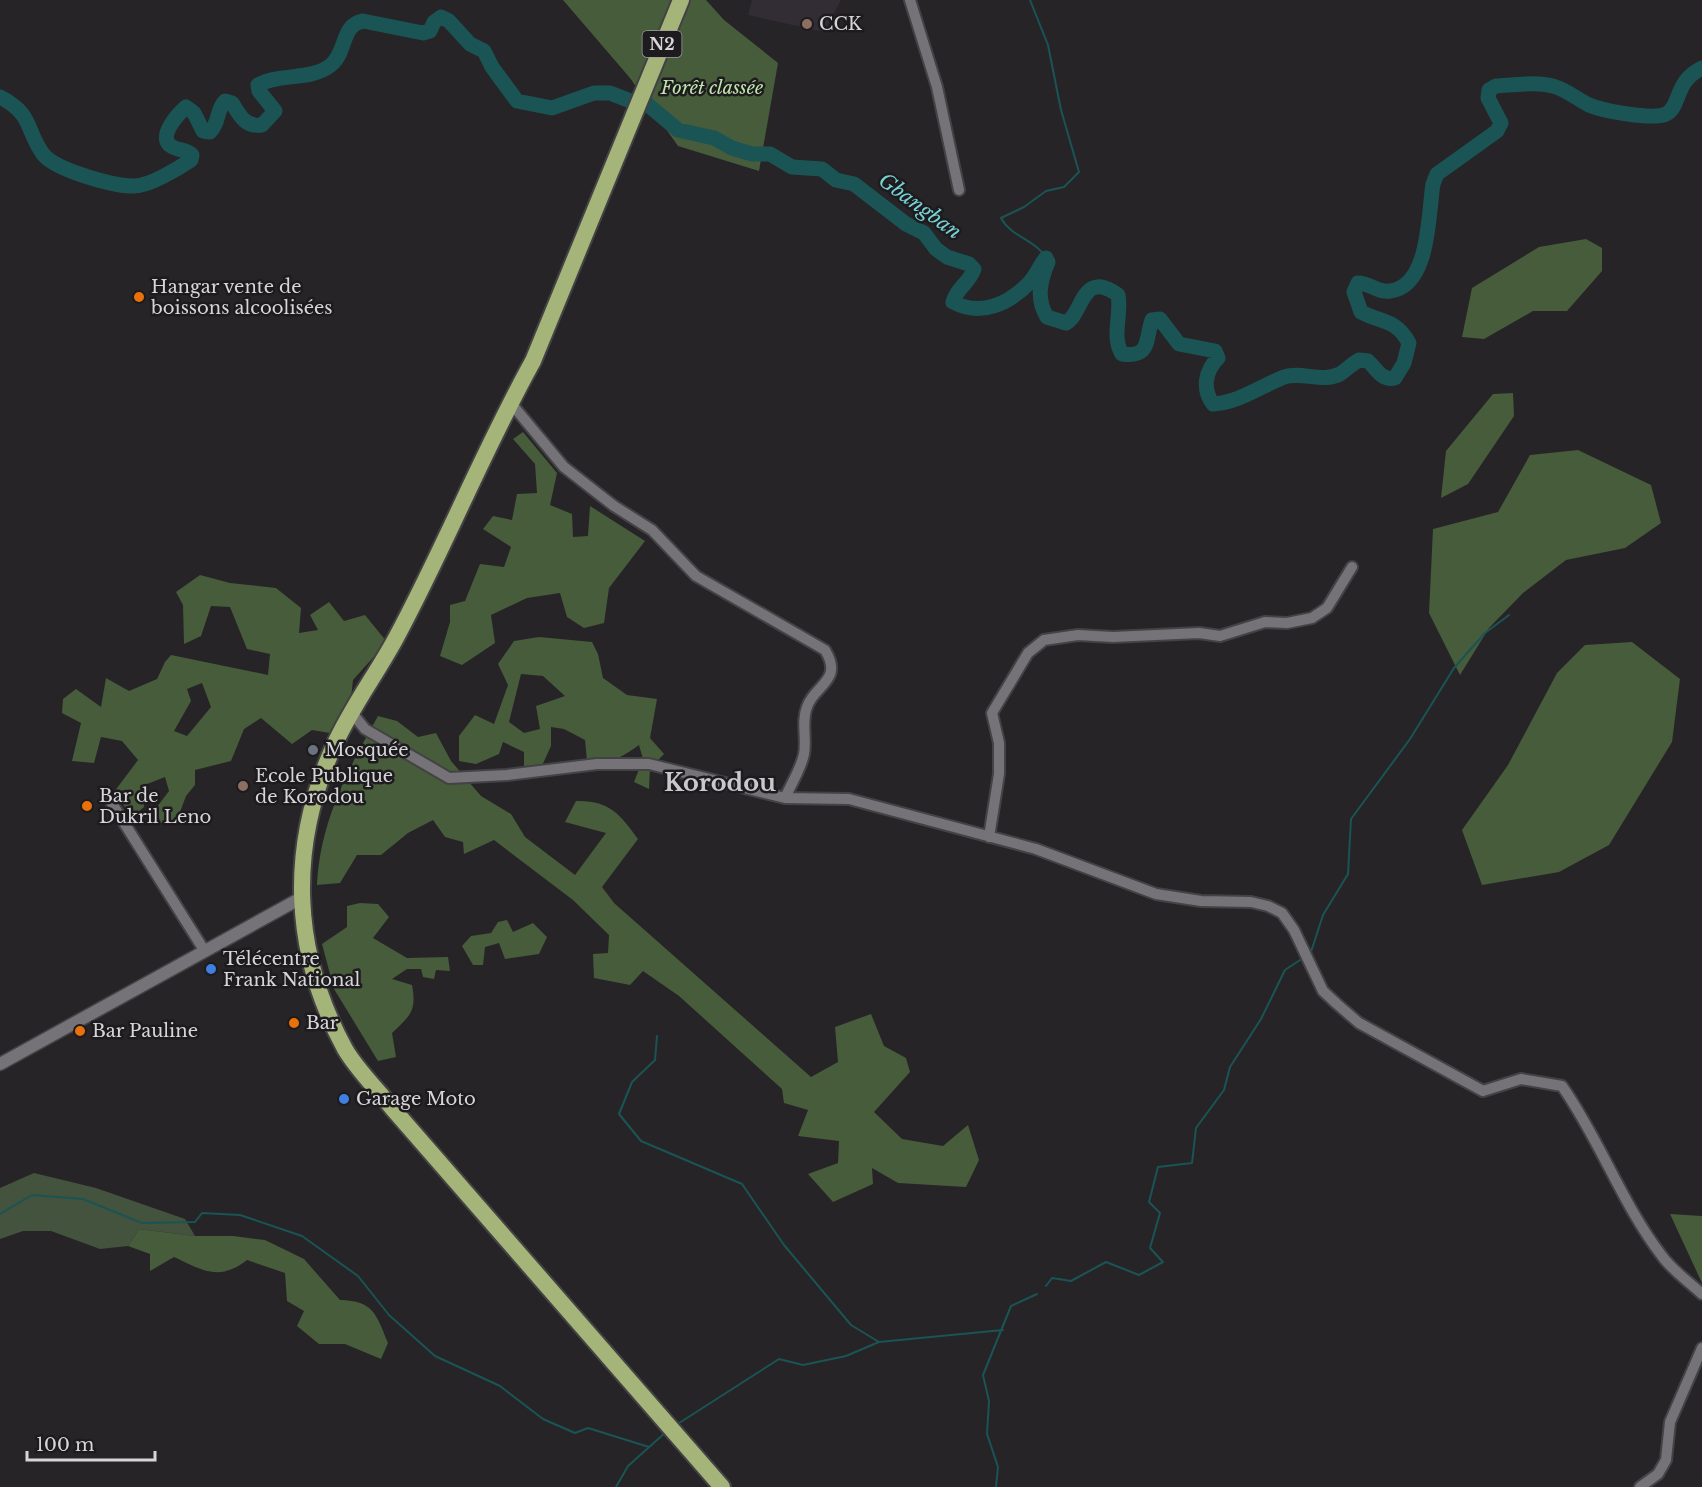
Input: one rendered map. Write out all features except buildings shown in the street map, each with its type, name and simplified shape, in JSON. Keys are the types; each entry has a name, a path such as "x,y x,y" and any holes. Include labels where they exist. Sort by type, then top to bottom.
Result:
{"highway":[{"name":"N2","path":"681,0 533,361 510,402 396,639 333,746 314,797 301,855 301,898 312,967 326,1010 346,1051 393,1109 722,1487"}],"street":[{"path":"910,0 937,87 959,190"},
{"path":"510,402 564,468 614,506 652,530 696,576 825,650 830,659 830,674 825,686 807,705 804,722 804,754 785,798"},
{"path":"989,837 999,774 999,743 992,713 1028,653 1044,640 1078,634 1113,637 1199,633 1220,636 1265,622 1287,622 1312,618 1327,608 1352,567"},
{"path":"352,713 365,729 449,778 507,775 597,764 649,764 785,798 849,799 1036,849 1156,894 1201,901 1251,902 1268,906 1282,913 1294,930 1323,991 1359,1023 1483,1091 1521,1079 1562,1086 1578,1108 1605,1162 1663,1258 1702,1294"},
{"path":"111,802 204,950"},
{"path":"0,1064 301,898"},
{"path":"1640,1487 1658,1474 1666,1460 1670,1422 1702,1348"}],"shaded area":[{"name":"CCK","path":"752,0 841,0 824,32 748,15"}],"green space":[{"name":"Forêt classée","path":"563,0 706,0 724,20 778,63 759,171 678,146 630,78"},
{"path":"1586,239 1602,248 1602,271 1567,311 1533,311 1484,339 1462,337 1472,288 1539,247"},
{"path":"1513,393 1514,416 1468,484 1441,498 1446,451 1493,394"},
{"path":"523,432 557,473 550,505 572,514 573,537 588,536 590,506 645,541 609,588 604,623 584,628 567,617 560,593 527,598 491,615 495,643 462,665 440,656 450,622 450,605 465,601 480,564 504,567 511,547 483,529 493,516 512,520 517,494 537,493 535,464 513,439"},
{"path":"1578,450 1651,485 1661,523 1625,548 1566,560 1523,593 1489,628 1460,675 1429,613 1433,529 1498,512 1530,455"},
{"path":"200,575 230,583 276,588 301,608 299,633 318,630 310,615 329,602 344,621 365,615 387,642 353,680 350,707 330,733 312,730 292,744 261,718 244,729 231,761 195,770 195,785 186,796 177,820 160,823 157,807 169,791 165,777 142,786 144,807 132,817 114,792 138,760 122,741 101,737 94,763 72,761 81,723 62,713 63,699 76,689 101,707 106,678 129,691 157,679 171,655 268,675 270,654 247,649 230,607 211,606 201,636 184,644 183,605 176,592","holes":["202,683 211,707 187,736 174,731 191,701 187,689"]},
{"path":"539,637 592,642 598,654 603,678 627,695 657,699 650,738 664,754 650,768 649,789 634,782 643,759 639,745 608,761 601,763 587,761 585,740 564,729 551,727 551,746 540,770 524,767 524,752 503,742 499,754 476,764 459,761 459,736 475,715 494,724 508,685 498,664 514,641","holes":["521,674 543,676 565,696 536,706 540,729 524,733 509,722"]},
{"path":"1632,642 1680,679 1672,742 1609,845 1559,872 1482,885 1462,830 1508,765 1557,673 1585,645"},
{"path":"378,716 397,721 418,737 436,733 451,761 481,796 511,814 525,837 575,875 606,833 565,822 576,801 597,803 613,810 638,839 602,887 614,903 811,1077 838,1062 835,1027 871,1014 884,1046 906,1058 910,1072 874,1112 902,1139 943,1146 968,1125 979,1160 966,1187 898,1183 872,1168 873,1184 833,1202 808,1174 838,1163 839,1141 798,1136 808,1110 784,1103 782,1089 679,996 643,971 630,985 594,978 593,954 608,953 609,935 573,900 494,840 464,854 463,842 445,837 433,820 408,833 381,855 357,855 340,883 317,885 324,839 337,797"},
{"path":"360,903 378,904 389,917 373,938 407,958 448,957 450,971 436,970 434,979 423,977 421,969 407,969 392,979 412,985 413,1007 408,1017 392,1033 396,1057 378,1061 334,989 322,944 347,927 347,906"},
{"path":"507,920 513,932 533,923 547,937 539,954 505,959 499,943 485,947 483,965 473,965 462,946 471,936 491,933 498,922"},
{"path":"34,1173 96,1188 185,1219 195,1236 139,1229 128,1246 100,1249 51,1231 23,1231 0,1239 0,1188"},
{"path":"1670,1214 1702,1216 1702,1283"},
{"path":"139,1229 195,1236 233,1236 265,1240 304,1259 340,1300 367,1306 377,1317 388,1343 381,1359 345,1344 319,1344 297,1326 304,1311 287,1301 285,1273 247,1260 228,1271 210,1272 174,1257 150,1271 150,1254 128,1246"}],"waterway":[{"path":"1030,0 1048,45 1061,110 1079,172 1064,187 1046,191 1024,207 1001,218 1011,230 1036,247 1046,258"},
{"name":"Gbangban","path":"0,97 24,116 37,145 49,160 71,171 99,180 124,185 139,185 163,176 191,160 192,155 171,146 166,137 170,126 186,107 194,113 203,131 210,132 213,128 225,101 232,103 247,122 262,125 275,111 259,91 258,85 266,81 323,70 336,60 347,33 356,24 363,21 423,33 430,31 434,22 441,17 449,21 470,44 484,51 492,67 517,101 552,108 594,93 610,93 647,104 678,130 714,138 732,148 752,154 770,154 792,167 822,169 836,180 854,184 906,224 924,233 936,249 947,257 969,264 974,269 953,302 974,308 984,308 1004,302 1030,282 1046,258 1048,262 1041,283 1040,297 1047,317 1066,323 1072,318 1090,290 1097,287 1106,288 1118,295 1117,340 1122,354 1131,355 1142,350 1147,341 1152,320 1160,319 1179,344 1215,351 1218,358 1206,380 1207,392 1213,404 1241,397 1284,377 1298,375 1326,377 1340,374 1359,360 1368,361 1386,378 1395,378 1404,363 1409,343 1394,326 1361,312 1354,292 1358,283 1382,291 1390,291 1403,286 1413,277 1425,247 1433,184 1437,174 1497,131 1501,123 1488,98 1489,90 1496,86 1549,85 1596,107 1628,114 1659,116 1671,111 1682,86 1693,73 1702,68"},
{"path":"1310,955 1323,915 1348,874 1351,819 1410,739 1454,668 1485,633 1509,615"},
{"path":"1046,1286 1052,1278 1071,1281 1106,1262 1139,1275 1163,1262 1150,1248 1160,1213 1149,1202 1158,1167 1192,1163 1196,1128 1224,1090 1230,1067 1261,1019 1285,970 1303,958"},
{"path":"657,1036 655,1060 632,1082 619,1114 641,1141 742,1184 784,1245 851,1325 879,1342"},
{"path":"0,1214 32,1195 83,1199 142,1223 195,1222 202,1213 240,1215 302,1236 358,1276 389,1315 435,1356 500,1386 543,1419 575,1433 588,1428 649,1447"},
{"path":"996,1487 998,1467 987,1434 989,1401 983,1375 1011,1306 1037,1294"},
{"path":"676,1425 779,1359 803,1365 846,1356 879,1342 1003,1330"},
{"path":"616,1487 628,1466 666,1432"}],"place":[{"name":"CCK","path":"807,24"},
{"name":"Hangar vente de boissons alcoolisées","path":"139,297"},
{"name":"Mosquée","path":"313,750"},
{"name":"Ecole Publique de Korodou","path":"243,786"},
{"name":"Bar de Dukril Leno","path":"87,806"},
{"name":"Télécentre Frank National","path":"211,969"},
{"name":"Bar","path":"294,1023"},
{"name":"Bar Pauline","path":"80,1031"},
{"name":"Garage Moto","path":"344,1099"}],"district":[{"name":"Korodou","path":"720,782"}]}
